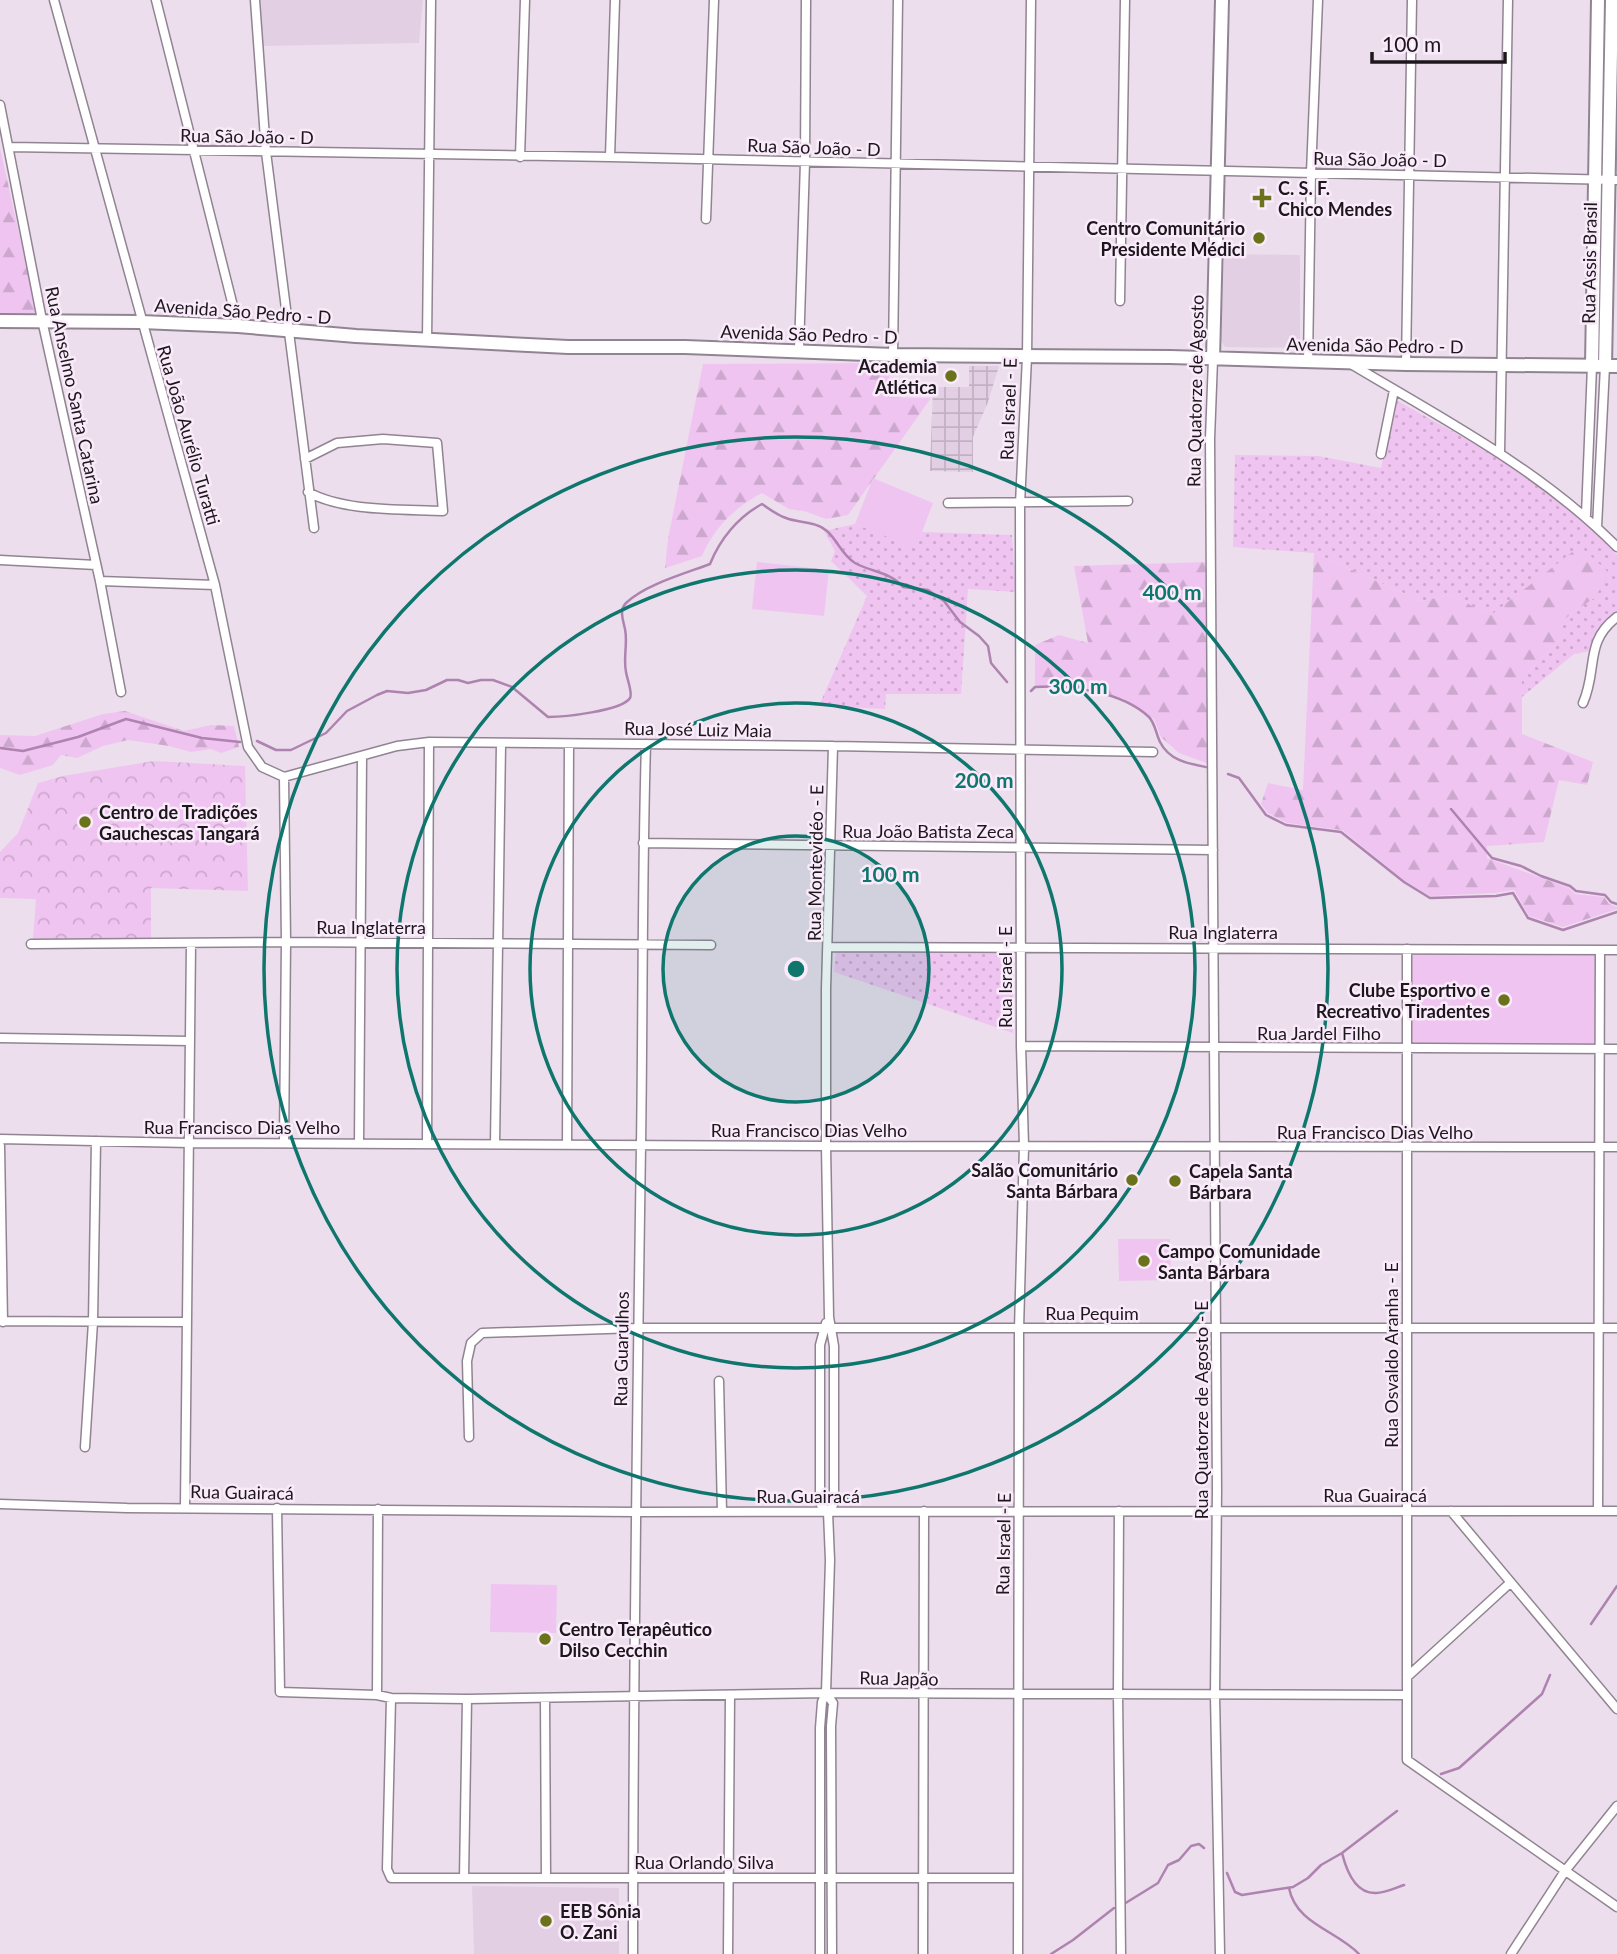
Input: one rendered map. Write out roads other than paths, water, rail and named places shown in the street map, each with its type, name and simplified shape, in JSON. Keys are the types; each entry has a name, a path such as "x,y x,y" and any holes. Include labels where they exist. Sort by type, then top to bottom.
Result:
{"street":[{"name":"Rua João Aurélio Turatti","path":"54,0 215,585 248,747 253,758 267,771 284,777"},
{"path":"156,0 238,326"},
{"path":"255,0 267,152 314,528"},
{"path":"426,341 431,0"},
{"path":"520,157 526,0"},
{"path":"610,157 615,0"},
{"path":"706,219 713,0"},
{"path":"799,350 805,162 806,0"},
{"path":"892,355 898,0"},
{"name":"Rua Israel - E","path":"1018,1954 1019,1329 1024,1146 1021,1046 1020,504 1027,357 1031,0"},
{"path":"1119,301 1125,0"},
{"name":"Rua Quatorze de Agosto","path":"1212,783 1210,439 1222,0"},
{"path":"1308,361 1311,173 1318,0"},
{"path":"1406,364 1412,0"},
{"path":"1500,453 1508,0"},
{"name":"Rua Assis Brasil","path":"1597,527 1605,366 1600,271 1606,179 1598,0"},
{"name":"Rua Assis Brasil","path":"1603,90 1612,0"},
{"name":"Rua Anselmo Santa Catarina","path":"0,105 42,320 100,581 121,692"},
{"name":"Rua São João - D","path":"10,148 610,157 1606,179"},
{"name":"Avenida São Pedro - D","path":"0,321 141,321 426,341 568,347 685,346 892,355 1605,366"},
{"path":"1348,362 1500,453 1586,516 1617,547"},
{"name":"Rua Assis Brasil","path":"1586,516 1605,366"},
{"path":"1381,454 1394,390"},
{"path":"306,458 337,443 383,439 437,443 443,511 344,504 322,499 309,492"},
{"path":"948,503 1128,501"},
{"path":"0,560 96,565"},
{"path":"100,581 215,585"},
{"path":"1583,703 1592,671 1594,648 1604,627 1617,617"},
{"path":"427,1144 429,743"},
{"name":"Rua José Luiz Maia","path":"284,777 397,746 429,743 1021,748 1153,752"},
{"path":"495,1144 501,744"},
{"name":"Rua Guarulhos","path":"633,1954 632,1697 646,744"},
{"path":"567,1144 569,745"},
{"name":"Rua Montevidéo - E","path":"828,1512 821,1505 820,1499 820,1345 828,1328 829,1317 825,1146 826,989 833,746"},
{"path":"359,1143 362,756"},
{"path":"284,777 284,1143"},
{"name":"Rua Quatorze de Agosto - E","path":"1212,783 1217,1511 1214,1695 1220,1954"},
{"name":"Rua João Batista Zeca","path":"643,843 1213,850"},
{"name":"Rua Inglaterra","path":"31,944 286,942 711,945"},
{"path":"185,1507 191,943"},
{"name":"Rua Inglaterra","path":"829,947 1617,950"},
{"name":"Rua Osvaldo Aranha - E","path":"1408,949 1407,1760 1565,1871"},
{"path":"1598,1511 1600,950"},
{"path":"0,1038 190,1041"},
{"name":"Rua Jardel Filho","path":"1021,1046 1617,1049"},
{"name":"Rua Francisco Dias Velho","path":"0,1139 189,1143 1617,1147"},
{"path":"85,1447 93,1322 96,1141"},
{"path":"0,1146 2,1321 187,1322"},
{"name":"Rua Pequim","path":"469,1437 467,1361 471,1343 482,1332 637,1328 1617,1328"},
{"name":"Rua Montevidéo - E","path":"820,1954 820,1728 822,1702 826,1693 830,1560 828,1512 834,1504 834,1346 828,1328"},
{"path":"719,1381 722,1512"},
{"name":"Rua Guairacá","path":"0,1504 635,1512 1617,1511"},
{"path":"277,1508 280,1692 377,1695 378,1509"},
{"path":"923,1954 924,1511"},
{"path":"1119,1511 1121,1954"},
{"path":"1451,1511 1617,1709"},
{"path":"1407,1677 1510,1583"},
{"name":"Rua Montevidéo - E","path":"826,1693 833,1703 832,1954"},
{"name":"Rua Japão","path":"377,1695 391,1698 467,1699 826,1693 1407,1695"},
{"path":"728,1954 730,1696"},
{"name":"Rua Orlando Silva","path":"391,1698 387,1869 391,1878 1018,1878"},
{"path":"464,1878 467,1699"},
{"path":"545,1699 545,1878"},
{"path":"1511,1954 1565,1871 1617,1806"},
{"path":"1565,1871 1617,1908"}],"waterway":[{"path":"257,741 276,750 291,750 326,733 347,711 377,695 387,691 408,693 426,690 447,680 468,683 493,680 512,687 548,717 592,712 625,703 631,693 625,667 626,634 622,615 626,603 654,585 710,564 731,530 745,515 762,504 783,517 823,528 855,563 887,575 903,587 928,590 944,601 960,622 988,646 991,663 1007,682"},
{"path":"1031,691 1035,687 1064,687 1095,692 1124,701 1149,717 1160,742 1169,754 1182,761 1211,768"},
{"path":"0,748 23,751 78,737 126,719 202,738 240,742"},
{"path":"1228,774 1239,778 1266,815 1286,825 1341,832 1404,882 1430,898 1513,893 1528,918 1563,930 1617,912"},
{"path":"1451,809 1492,858 1521,866 1576,891 1605,895 1617,904"},
{"path":"1591,1624 1617,1586"},
{"path":"1441,1774 1459,1768 1542,1694 1550,1675"},
{"path":"1227,1873 1235,1892 1242,1895 1293,1887 1397,1811"},
{"path":"1124,1904 1158,1883 1168,1865 1179,1860 1191,1846 1199,1844 1204,1848"},
{"path":"1342,1853 1349,1873 1362,1889 1379,1893 1404,1885"},
{"path":"1289,1888 1293,1900 1308,1918 1359,1954"},
{"path":"1051,1954 1114,1908"}],"place":[{"name":"C. S. F. Chico Mendes","path":"1262,198"},
{"name":"Centro Comunitário Presidente Médici","path":"1259,238"},
{"name":"Academia Atlética","path":"951,376"},
{"name":"Centro de Tradições Gauchescas Tangará","path":"85,822"},
{"name":"Clube Esportivo e Recreativo Tiradentes","path":"1504,1000"},
{"name":"Salão Comunitário Santa Bárbara","path":"1132,1180"},
{"name":"Capela Santa Bárbara","path":"1175,1181"},
{"name":"Campo Comunidade Santa Bárbara","path":"1144,1261"},
{"name":"Centro Terapêutico Dilso Cecchin","path":"545,1639"},
{"name":"EEB Sônia O. Zani","path":"546,1921"}]}
